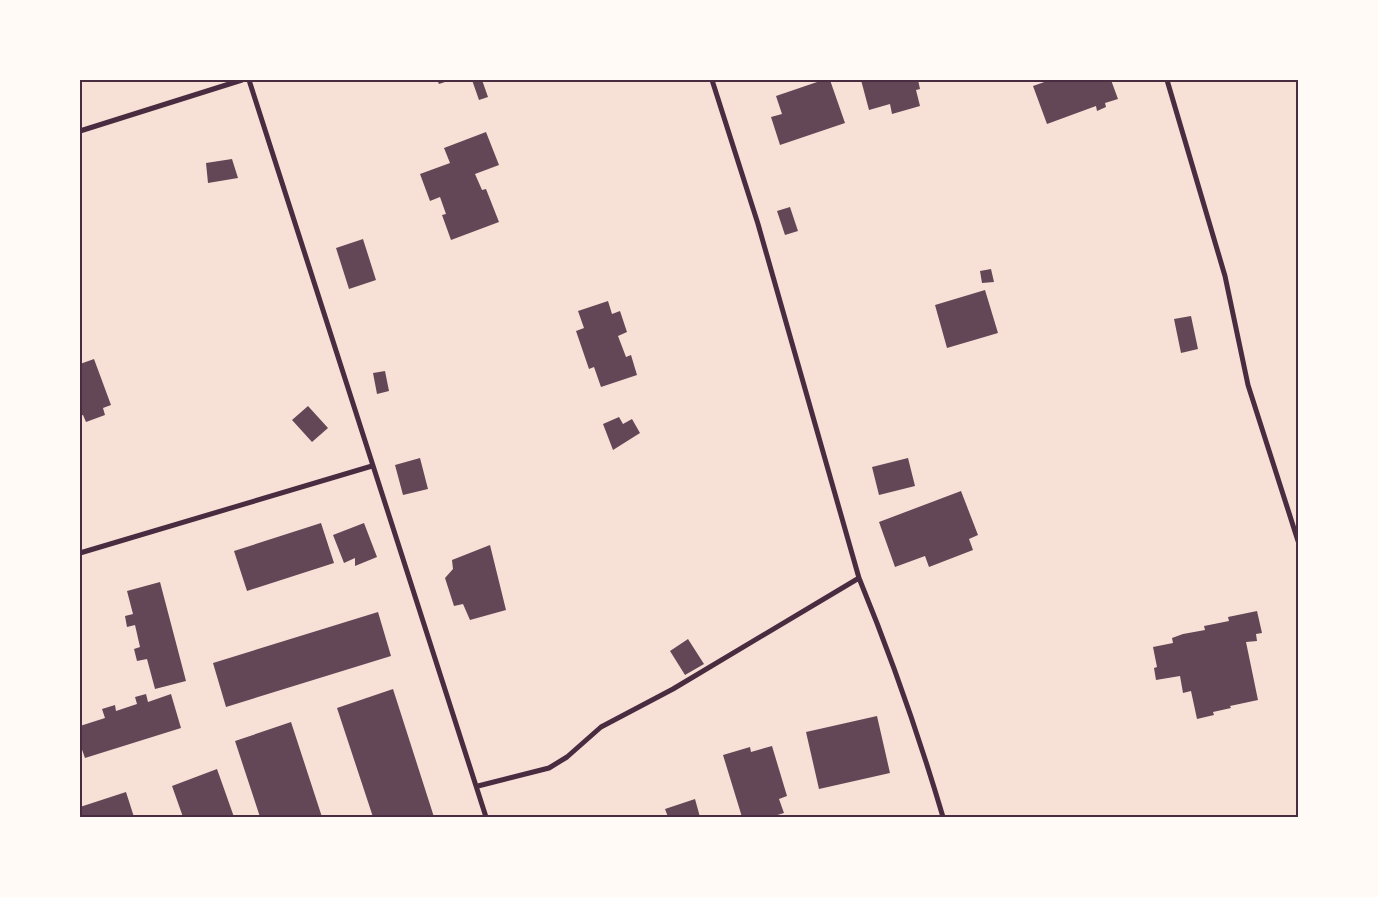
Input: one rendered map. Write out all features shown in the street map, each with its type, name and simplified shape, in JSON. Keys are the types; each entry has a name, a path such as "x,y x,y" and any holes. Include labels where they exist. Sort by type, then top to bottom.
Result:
{"street":[{"path":"80,131 242,80"},
{"path":"248,80 372,466 478,786 486,817"},
{"path":"712,80 758,224 859,578 881,631 916,731 943,817"},
{"path":"1167,80 1225,276 1248,385 1298,541"},
{"path":"80,553 372,466"},
{"path":"478,786 549,768 567,757 601,727 673,689 859,578"}],"building":[{"path":"437,80 451,80 439,84"},
{"path":"472,80 482,80 488,97 479,100"},
{"path":"823,80 830,80 845,123 780,145 771,117 782,114 776,96"},
{"path":"861,80 918,80 920,89 916,90 920,106 892,114 890,104 869,110"},
{"path":"1050,80 1111,80 1118,99 1105,103 1106,107 1097,111 1096,106 1047,124 1033,86"},
{"path":"486,132 499,165 475,174 482,190 486,189 499,222 451,240 442,215 446,214 440,197 430,201 420,174 450,163 444,148"},
{"path":"232,159 238,178 208,183 206,163"},
{"path":"790,207 798,231 785,235 777,211"},
{"path":"363,239 376,280 349,289 336,248"},
{"path":"991,269 994,282 982,283 980,271"},
{"path":"985,290 998,333 947,348 935,305"},
{"path":"608,301 612,314 620,311 627,332 618,336 626,357 631,355 637,375 601,387 594,367 589,369 576,331 584,328 578,311"},
{"path":"1191,316 1198,349 1181,353 1174,319"},
{"path":"94,359 111,405 103,408 105,415 86,422 83,415 80,416 80,364"},
{"path":"385,371 389,391 377,394 373,373"},
{"path":"308,406 328,428 312,442 292,420"},
{"path":"619,417 623,424 632,419 640,433 613,450 603,424"},
{"path":"420,458 428,489 403,495 395,465"},
{"path":"908,458 915,486 879,495 872,467"},
{"path":"961,491 978,535 969,539 973,550 929,567 925,556 895,567 879,522"},
{"path":"321,523 334,563 247,591 234,551"},
{"path":"364,523 377,557 355,566 355,558 344,563 333,535"},
{"path":"490,545 506,610 470,620 463,604 454,606 445,578 453,569 452,560"},
{"path":"160,582 186,681 155,689 147,659 137,661 134,649 140,647 135,625 127,627 125,616 133,614 127,591"},
{"path":"1257,611 1262,633 1256,634 1257,641 1246,642 1258,700 1230,706 1231,708 1213,712 1214,715 1197,719 1191,691 1183,693 1180,676 1156,680 1154,668 1157,667 1153,647 1173,643 1172,638 1183,634 1205,630 1204,626 1229,621 1228,617"},
{"path":"378,612 391,656 226,707 213,663"},
{"path":"688,639 704,664 685,675 670,651"},
{"path":"393,689 434,817 373,817 337,708"},
{"path":"146,694 148,702 171,694 181,728 85,758 80,744 80,726 105,718 102,709 115,705 116,711 137,704 135,697"},
{"path":"877,716 890,773 819,789 806,732"},
{"path":"291,722 322,817 260,817 235,741"},
{"path":"772,746 787,796 779,799 784,813 771,817 742,817 723,755 750,747 751,752"},
{"path":"217,769 234,817 183,817 172,786"},
{"path":"126,792 134,817 80,817 80,807"},
{"path":"695,799 700,817 668,817 665,809"}]}
